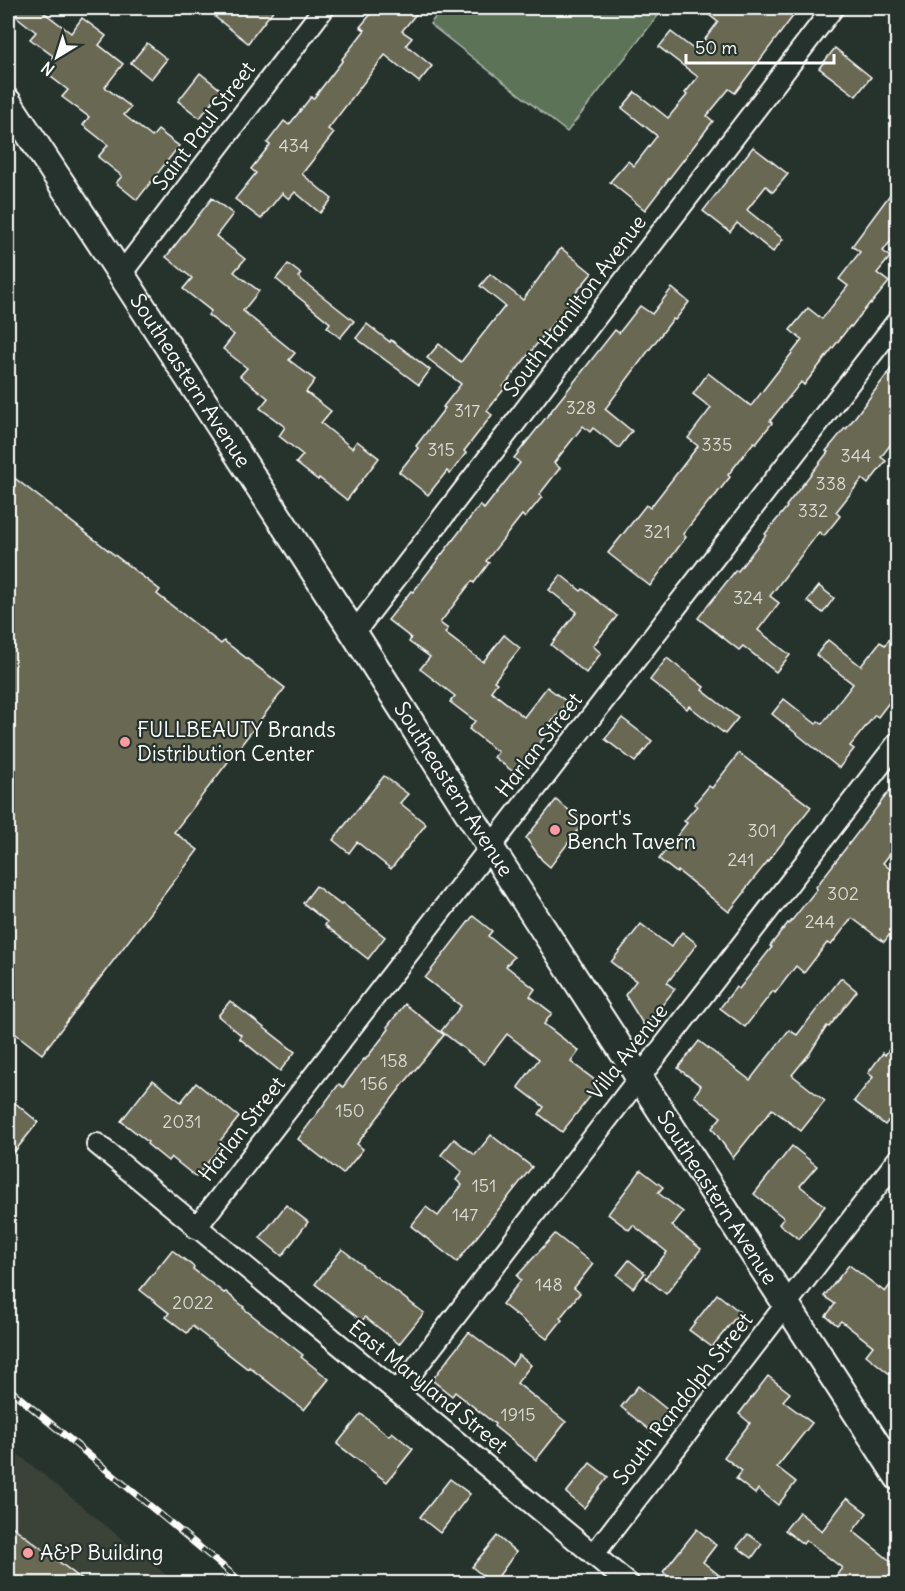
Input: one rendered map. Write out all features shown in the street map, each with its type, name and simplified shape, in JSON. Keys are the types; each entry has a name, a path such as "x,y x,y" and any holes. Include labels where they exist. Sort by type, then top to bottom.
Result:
{"main road":[{"name":"Southeastern Avenue","path":"8,102 122,274 897,1477"}],"street":[{"name":"Saint Paul Street","path":"122,274 324,8"},
{"name":"South Hamilton Avenue","path":"354,633 833,8"},
{"name":"Harlan Street","path":"196,1227 897,320"},
{"name":"Villa Avenue","path":"397,1392 897,742"},
{"name":"East Maryland Street","path":"97,1144 629,1584"},
{"name":"South Randolph Street","path":"594,1554 897,1159"}],"shaded area":[{"path":"8,1446 176,1583 8,1583"}],"green space":[{"path":"442,8 664,8 567,132 430,24"}],"building":[{"path":"8,8 38,8 71,33 82,18 106,36 99,45 123,64 105,87 131,107 124,115 152,137 158,130 179,146 137,200 116,183 122,176 98,157 108,145 83,125 89,117 62,97 68,90 42,70 53,56 30,39 36,32"},
{"path":"223,8 275,8 248,43 215,17"},
{"path":"376,8 421,8 402,31 412,38 406,45 432,66 419,82 385,55 328,129 334,133 302,174 332,199 320,213 295,192 289,199 282,193 261,219 235,199 256,173 251,169 270,145 267,143 284,121 289,125 311,97 313,99 365,30 360,27"},
{"path":"700,8 783,8 794,15 735,93 729,89 707,116 713,121 645,210 610,182 628,161 634,166 657,136 622,108 635,92 668,118 687,95 685,93 698,77 659,47 671,32 696,51 718,22"},
{"path":"147,43 167,59 151,79 131,63"},
{"path":"835,48 871,77 856,96 819,68"},
{"path":"200,73 221,90 200,118 178,101"},
{"path":"753,147 788,174 773,192 766,186 747,210 783,239 773,252 737,223 730,232 703,211"},
{"path":"897,185 897,233 883,251 890,257 877,273 889,282 850,326 804,385 801,382 770,421 772,423 756,443 754,442 728,475 730,477 683,534 686,537 650,586 608,553 646,505 650,508 698,446 688,438 711,408 693,394 708,373 751,406 802,340 790,330 808,308 822,319 848,286 839,279 860,252 852,246"},
{"path":"212,198 233,214 216,236 245,259 234,272 259,291 243,311 295,353 289,360 315,380 306,392 331,411 321,423 352,448 357,441 379,458 347,500 296,463 303,455 279,436 285,427 260,408 268,398 240,376 247,368 223,349 234,335 208,315 211,311 183,289 192,278 166,257"},
{"path":"561,248 592,273 569,301 571,303 503,387 505,388 487,411 492,415 464,451 466,453 450,474 447,471 428,495 399,472 461,384 427,358 439,344 461,362 505,306 480,286 490,274 523,300"},
{"path":"288,264 301,274 298,277 354,321 340,338 327,327 330,323 276,279"},
{"path":"672,288 689,302 675,320 673,319 605,409 632,431 619,448 593,428 590,432 583,426 554,463 560,468 539,495 542,497 525,518 522,515 486,561 489,563 474,583 472,581 440,623 448,629 445,633 483,662 504,635 520,648 494,681 497,683 491,691 524,717 547,687 567,702 543,733 546,735 516,774 494,757 498,752 469,729 475,721 450,702 455,696 420,669 430,657 409,642 411,638 388,620 411,591 413,592 480,505 484,509 520,463 514,458 615,330 619,333 640,306 652,314"},
{"path":"367,324 430,370 419,385 356,338"},
{"path":"897,361 897,436 881,457 886,461 868,484 862,479 836,512 840,516 824,536 819,532 770,596 779,603 758,630 790,655 776,672 743,646 739,650 698,618 766,535 828,452 826,451 846,429"},
{"name":"FULLBEAUTY Brands Distribution Center","path":"8,473 160,590 157,594 221,644 224,641 285,688 174,832 198,850 42,1054 8,1028"},
{"path":"561,575 617,616 593,646 601,653 586,673 551,645 577,612 549,590"},
{"path":"819,586 834,598 823,613 807,601"},
{"path":"897,629 897,692 878,717 875,715 850,746 854,749 839,768 772,714 784,699 816,724 818,721 822,724 853,684 816,655 828,640 861,666 880,642 885,645"},
{"path":"667,658 704,687 702,690 738,718 725,734 689,706 687,709 650,680"},
{"path":"622,718 652,741 635,762 605,739"},
{"path":"739,753 811,807 729,912 678,871 677,873 659,859 687,823 684,821 697,806 694,804 709,786 712,788"},
{"path":"384,776 408,794 400,803 426,824 391,869 357,842 349,853 333,840"},
{"path":"897,781 897,845 883,863 897,875 897,925 884,942 852,918 831,945 827,943 804,973 796,966 745,1027 720,1008 736,987 739,989 772,947 770,946 817,889 816,887"},
{"name":"Sport's Bench Tavern","path":"556,800 584,822 550,867 526,838"},
{"path":"316,886 385,937 368,959 325,925 327,922 303,903"},
{"path":"473,916 492,931 488,936 514,957 506,966 535,989 530,996 552,1013 544,1024 579,1051 571,1062 600,1084 562,1132 539,1114 544,1107 518,1087 539,1059 507,1034 484,1064 441,1031 461,1006 425,978"},
{"path":"641,924 671,947 682,932 697,944 667,983 675,989 645,1027 625,995 636,981 611,962"},
{"path":"841,978 857,991 829,1027 827,1026 810,1053 792,1075 825,1101 801,1131 772,1109 733,1158 712,1128 721,1117 694,1096 701,1086 678,1068 699,1041 750,1080 789,1030 797,1035"},
{"path":"230,1001 295,1052 280,1071 239,1038 241,1035 218,1016"},
{"path":"405,1004 444,1035 357,1144 363,1149 343,1174 298,1139 339,1084 343,1087 365,1060"},
{"path":"897,1039 897,1109 885,1125 854,1101 873,1077 868,1073"},
{"path":"153,1080 181,1102 196,1083 239,1117 220,1141 223,1143 196,1177 171,1157 168,1161 121,1121"},
{"path":"8,1097 38,1122 8,1160"},
{"path":"491,1135 532,1167 457,1262 411,1226 426,1207 438,1216 462,1185 456,1180 462,1172 441,1155 454,1139 475,1155"},
{"path":"792,1146 817,1166 800,1186 825,1206 799,1239 779,1224 784,1218 754,1194"},
{"path":"641,1170 663,1187 658,1193 683,1212 672,1226 701,1249 666,1294 646,1278 667,1252 633,1225 629,1230 608,1214"},
{"path":"286,1205 308,1222 282,1256 260,1238"},
{"path":"555,1234 593,1264 574,1288 580,1293 547,1339 502,1304 521,1280 517,1276"},
{"path":"342,1249 424,1313 399,1344 365,1317 362,1321 315,1284"},
{"path":"172,1250 303,1355 301,1357 329,1379 304,1410 192,1326 187,1333 166,1317 169,1313 140,1290"},
{"path":"629,1260 645,1273 633,1288 617,1275"},
{"path":"849,1265 885,1292 897,1276 897,1380 866,1355 873,1346 841,1321 837,1325 826,1316 835,1304 824,1296"},
{"path":"717,1294 740,1312 712,1347 689,1330"},
{"path":"469,1332 512,1365 519,1355 531,1365 517,1383 566,1422 536,1460 455,1392 452,1396 432,1380"},
{"path":"768,1376 790,1393 783,1401 812,1423 777,1467 796,1482 778,1505 758,1489 755,1494 736,1479 742,1471 724,1457 750,1423 739,1414"},
{"path":"638,1386 669,1411 652,1432 621,1407"},
{"path":"361,1414 389,1436 392,1432 413,1449 387,1482 337,1444"},
{"path":"590,1463 608,1477 584,1508 566,1493"},
{"path":"450,1479 470,1494 440,1533 420,1517"},
{"path":"847,1498 867,1513 853,1531 897,1566 897,1584 830,1584 842,1568 806,1540 803,1544 785,1530 799,1512 822,1531"},
{"name":"A&P Building","path":"8,1523 88,1584 8,1584"},
{"path":"697,1529 716,1545 703,1562 730,1584 677,1584 663,1572"},
{"path":"748,1534 762,1544 752,1558 737,1547"},
{"path":"497,1536 516,1552 493,1584 472,1567"}],"railway":[{"path":"8,1388 244,1584"}],"place":[{"name":"FULLBEAUTY Brands Distribution Center","path":"125,742"},
{"name":"Sport's Bench Tavern","path":"555,830"},
{"name":"A&P Building","path":"28,1553"}]}
